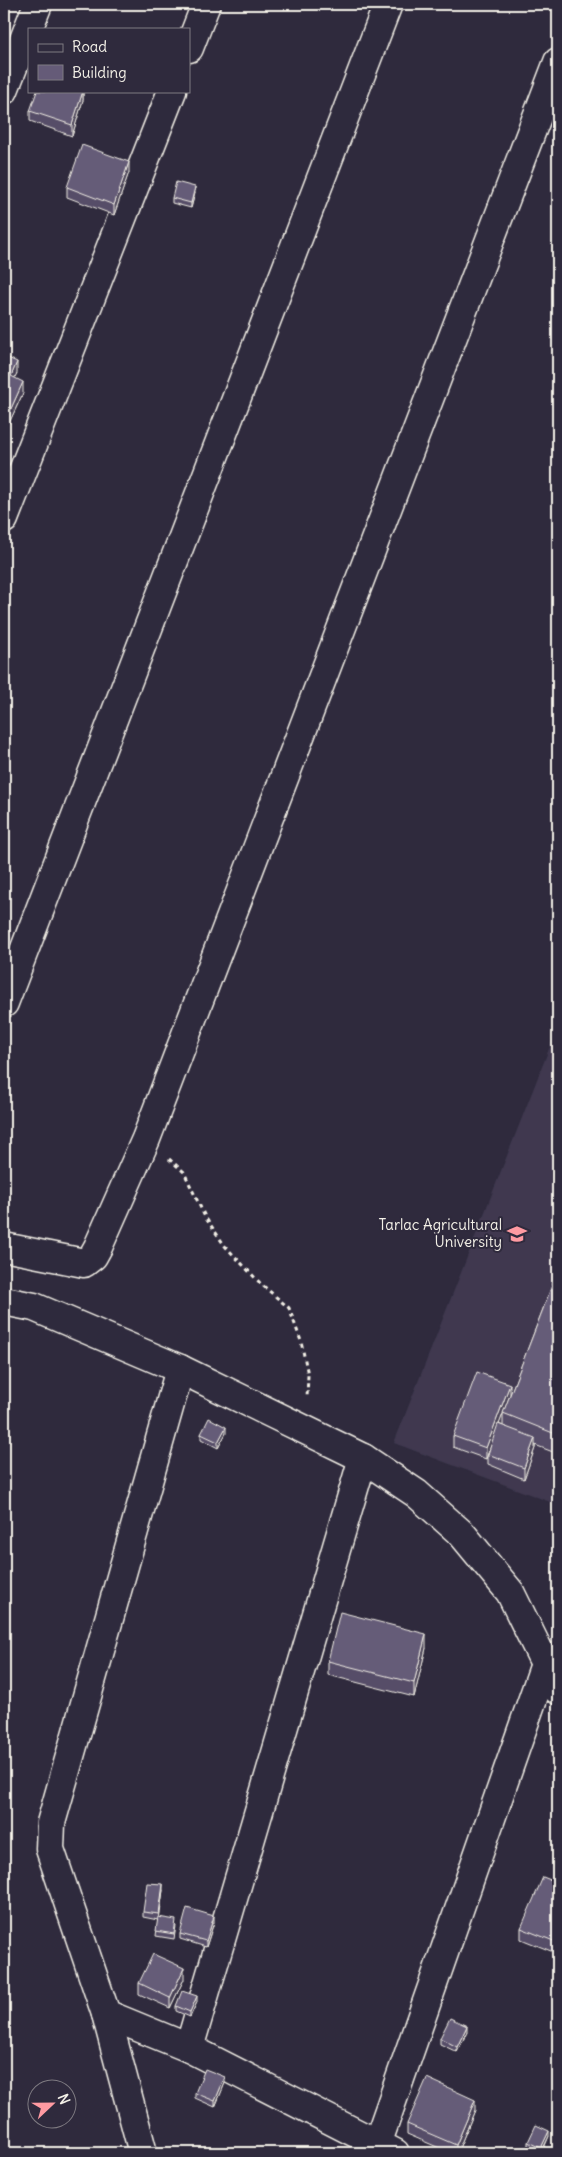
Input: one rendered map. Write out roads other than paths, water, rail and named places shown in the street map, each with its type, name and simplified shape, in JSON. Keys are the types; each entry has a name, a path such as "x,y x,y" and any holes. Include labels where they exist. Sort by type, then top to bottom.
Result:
{"street":[{"path":"29,28 38,4"},
{"path":"190,45 206,4"},
{"path":"4,1002 388,4"},
{"path":"4,90 28,29"},
{"path":"4,1247 84,1263 93,1256 146,1139 558,62"},
{"path":"4,520 172,92"},
{"path":"4,1300 34,1307 180,1369 364,1458 418,1494 462,1534 510,1592 546,1661 558,1690"},
{"path":"143,2153 106,2014 50,1849 51,1823 180,1369"},
{"path":"189,2048 364,1458"},
{"path":"106,2014 189,2048 382,2150 546,1661"}],"place":[{"name":"Tarlac Agricultural University","path":"517,1234"}]}
